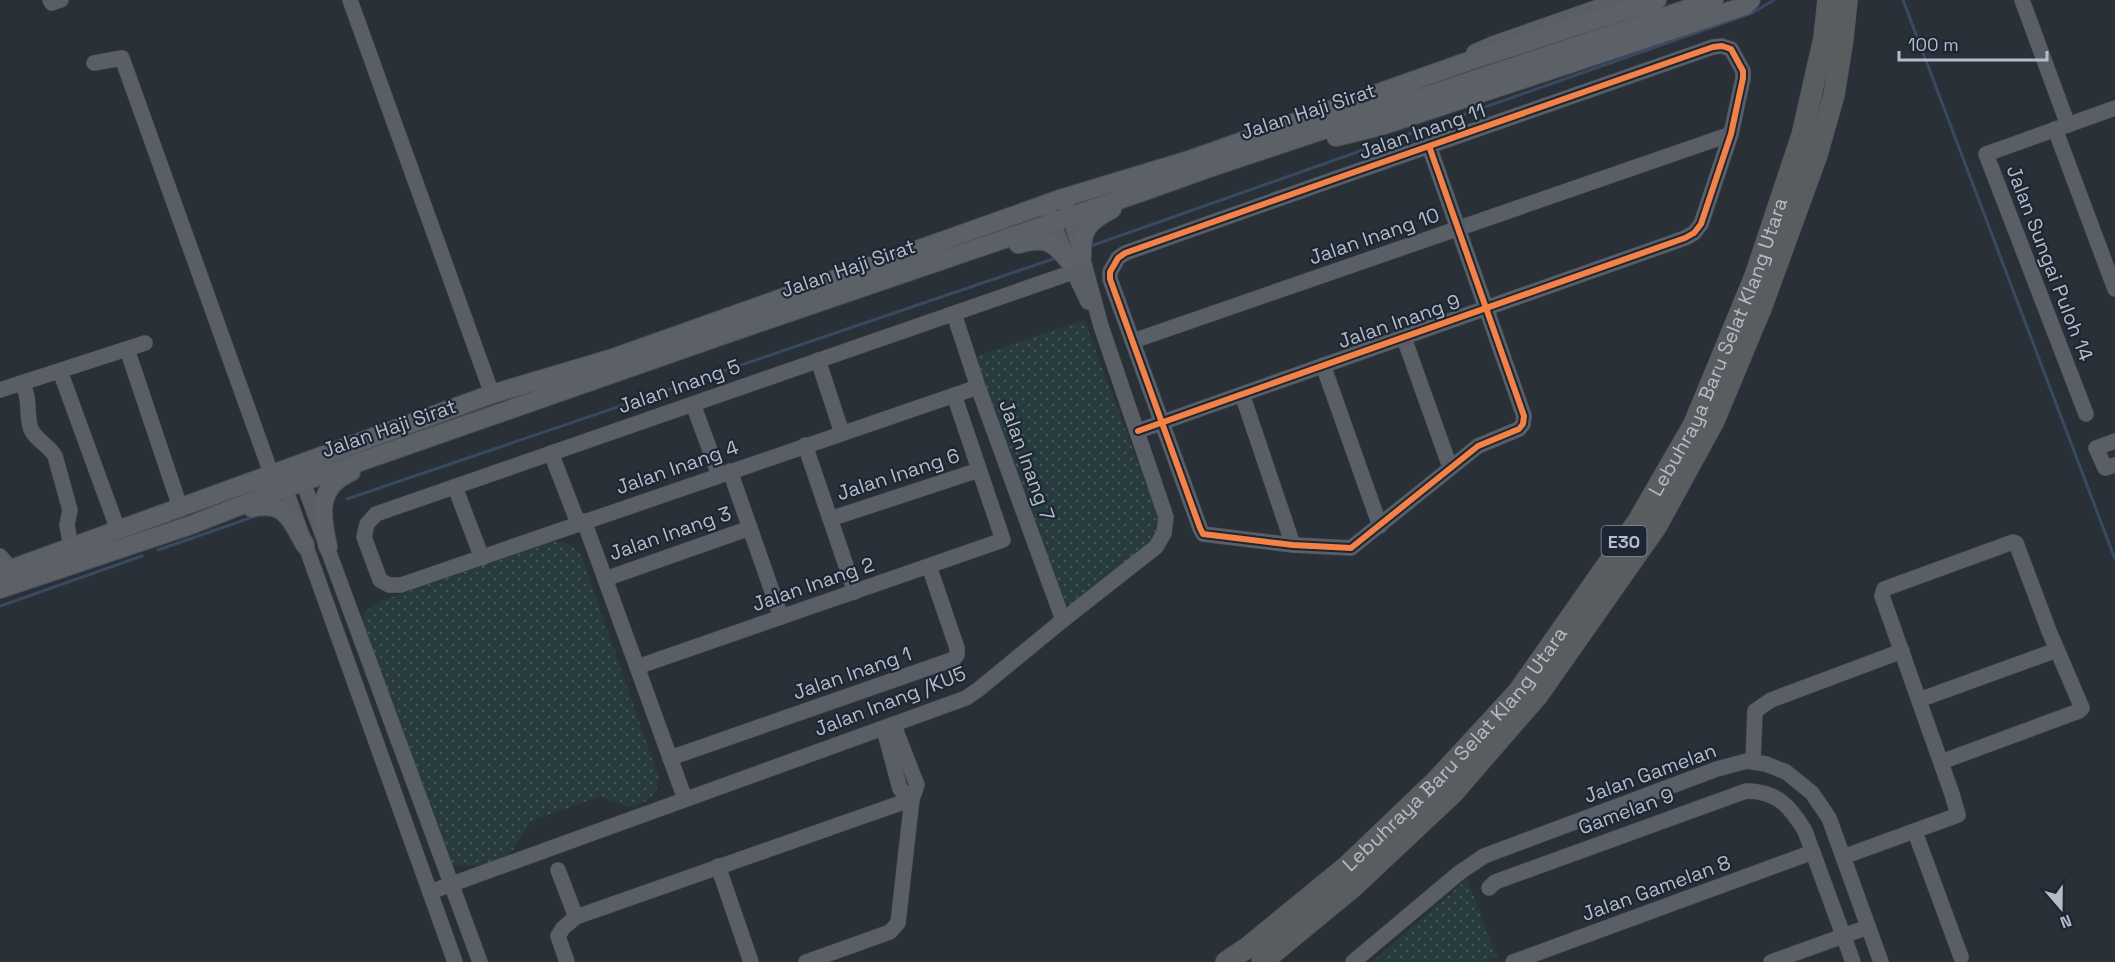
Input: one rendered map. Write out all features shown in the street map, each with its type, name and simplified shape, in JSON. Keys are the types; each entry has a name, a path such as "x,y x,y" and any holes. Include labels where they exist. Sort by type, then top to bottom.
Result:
{"highway":[{"name":"Lebuhraya Baru Selat Klang Utara","path":"1226,962 1247,948 1346,867 1436,782 1518,692 1638,521 1694,424 1755,276 1802,135 1824,38 1828,0"},
{"name":"Lebuhraya Baru Selat Klang Utara","path":"1262,962 1353,887 1453,794 1538,695 1656,528 1714,422 1762,306 1817,155 1834,95 1847,0"}],"main road":[{"name":"Jalan Haji Sirat","path":"4,566 71,547 492,394 613,358 1055,201 1192,159 1466,62 1656,0"},
{"name":"Jalan Haji Sirat","path":"0,589 191,525 293,483 1062,220 1212,166 1714,0"},
{"path":"1212,166 1381,126 1745,6 1751,0"},
{"path":"911,271 1035,240 1046,241 1071,251 1086,228 1100,215 1139,193"},
{"path":"327,547 322,517 324,499 330,487 341,477 496,419 540,399"},
{"path":"118,530 161,519 280,478 293,483 299,471 332,459 342,447"},
{"path":"191,525 268,505 277,507 289,518 305,545"},
{"path":"4,566 25,574 84,555 118,550"}],"street":[{"path":"50,0 52,3 61,0"},
{"path":"350,0 492,394"},
{"path":"1414,81 1492,44 1618,0"},
{"path":"2022,0 2115,289"},
{"name":"Jalan Inang 11","path":"1293,545 1203,534 1110,279 1110,272 1120,256 1429,146 1713,47 1722,46 1731,49 1743,71 1743,78 1731,134 1701,224"},
{"path":"93,63 122,58 271,473"},
{"name":"Jalan Sungai Puloh 14","path":"2086,414 1986,154 2115,108"},
{"name":"Jalan Inang 10","path":"1133,341 1731,134"},
{"path":"1242,394 1293,545 1352,548 1478,446 1519,429 1523,424 1524,416 1429,146"},
{"name":"Jalan Inang /KU5","path":"430,892 972,695 1156,547 1164,533 1166,517 1138,431 1101,326 1071,251 1055,201"},
{"name":"Jalan Inang 9","path":"1138,431 1685,238 1694,233 1701,224"},
{"name":"Jalan Inang 5","path":"389,585 380,580 364,537 367,524 376,514 954,314 1071,251"},
{"name":"Jalan Inang 7","path":"954,314 978,387 1063,620"},
{"path":"1404,338 1450,467"},
{"path":"0,390 145,343"},
{"path":"127,349 180,507"},
{"path":"818,360 842,433"},
{"path":"1323,365 1380,526"},
{"path":"60,371 118,530"},
{"path":"21,383 28,396 30,426 33,433 55,456 70,510 67,525 71,547"},
{"name":"Jalan Inang 4","path":"389,585 400,585 482,558 978,387"},
{"path":"954,395 979,470"},
{"path":"693,404 750,528 781,617"},
{"path":"2115,441 2096,448 2105,468 2115,465"},
{"path":"805,445 855,592"},
{"path":"551,453 605,579 685,799"},
{"name":"Jalan Inang 6","path":"830,519 979,470"},
{"name":"Jalan Inang 2","path":"637,667 1003,540 979,470"},
{"path":"293,483 305,545 455,962"},
{"path":"293,483 327,547 480,962"},
{"path":"455,487 482,558"},
{"name":"Jalan Inang 3","path":"605,579 750,528"},
{"path":"1843,857 1958,815 1882,596 1884,589 2013,542 2018,545 2057,650 2082,705 2079,711 1941,762"},
{"name":"Jalan Inang 1","path":"670,758 954,659 957,655 957,648 929,566"},
{"path":"1919,700 2057,650"},
{"path":"1753,762 1755,711 1763,705 1902,651"},
{"path":"806,962 890,932 898,923 912,799 917,785 889,727"},
{"name":"Jalan Gamelan","path":"1353,962 1459,873 1484,856 1717,769 1747,761 1766,764 1786,772 1812,793 1829,818 1881,962"},
{"name":"Gamelan 9","path":"1489,888 1505,877 1746,791 1761,791 1780,800 1794,813 1805,831 1813,852"},
{"path":"567,962 558,936 563,928 576,917 912,799"},
{"path":"1915,831 1961,957"},
{"path":"1813,852 1853,962"},
{"name":"Jalan Gamelan 8","path":"1513,962 1813,852"},
{"path":"718,866 752,962"},
{"path":"558,870 576,917"},
{"path":"1771,962 1868,927"}],"green space":[{"path":"1084,320 1160,520 1158,533 1151,543 1077,602 1067,605 974,357"},
{"path":"553,541 575,548 581,554 659,779 658,785 648,800 637,805 621,805 601,796 530,822 513,850 502,858 482,865 454,865 448,861 362,629 365,612 381,601"},
{"path":"1467,879 1497,957 1483,962 1372,962"}],"waterway":[{"path":"1088,247 1752,13 1774,0"},
{"path":"1903,0 2115,559"},
{"path":"347,499 1056,258"},
{"path":"158,550 256,516"},
{"path":"0,606 142,556"}],"cycle path":[{"path":"1138,431 1206,407 1275,383 1480,311 1548,287 1617,263 1694,233 1701,224 1731,134 1743,71 1731,49 1722,46 1713,47 1346,175 1125,253 1118,258 1110,272 1110,279 1200,528 1203,534 1293,545 1351,548 1478,446 1519,429 1523,424 1524,416 1429,146"}]}
